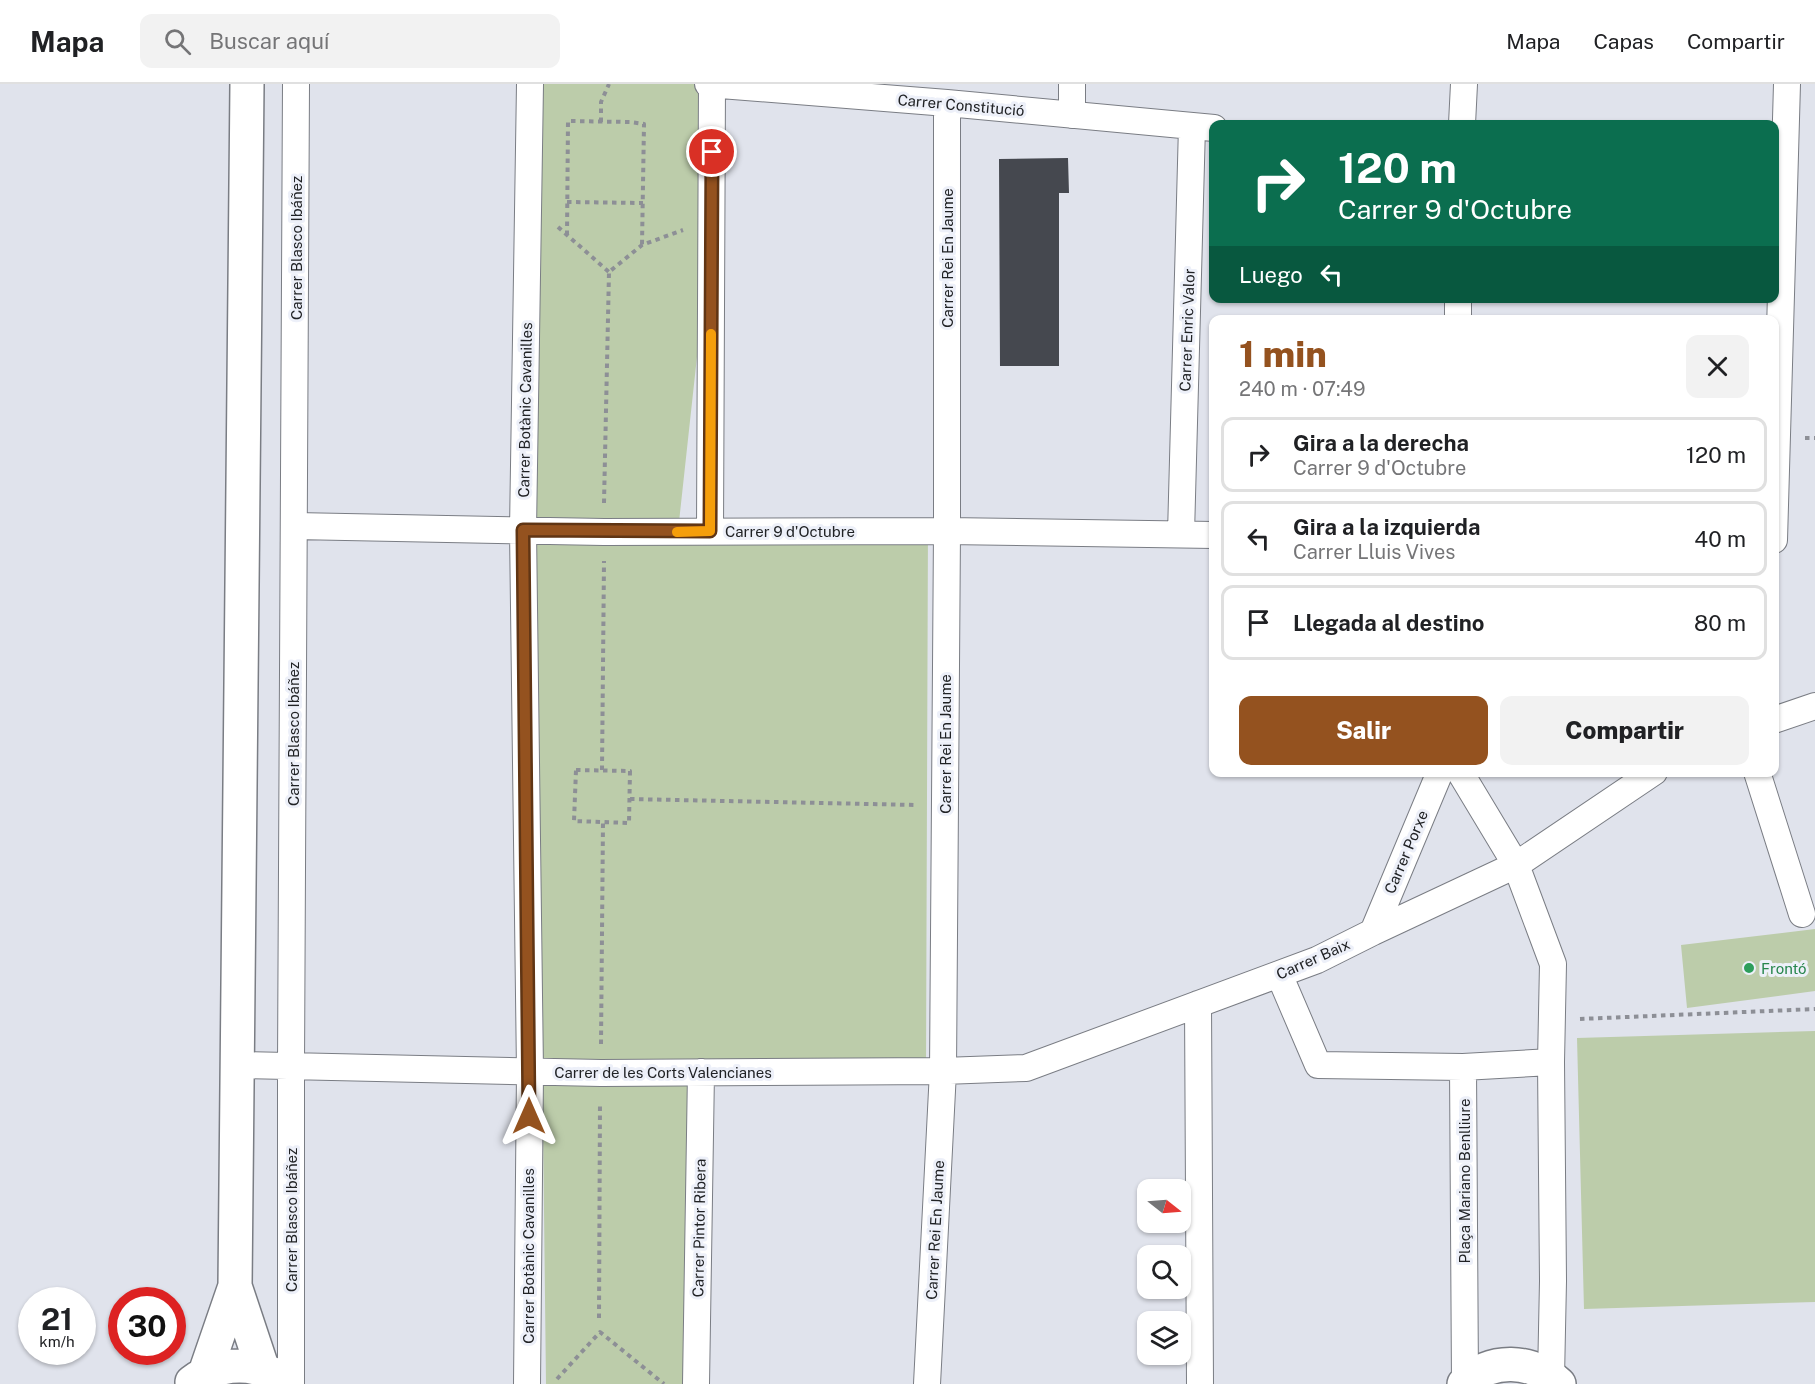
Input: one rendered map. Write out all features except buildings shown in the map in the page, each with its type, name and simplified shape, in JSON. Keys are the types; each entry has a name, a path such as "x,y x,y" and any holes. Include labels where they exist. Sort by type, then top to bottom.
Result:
{"street":[{"path":"197,1379 235,1286 247,84"},
{"name":"Carrer Blasco Ibáñez","path":"280,1380 291,1066 296,84"},
{"name":"Carrer Botànic Cavanilles","path":"527,1384 530,1072 523,530 530,84"},
{"path":"710,84 712,219 710,531"},
{"name":"Carrer Constitució","path":"710,84 1203,127"},
{"path":"1072,84 1072,115"},
{"path":"1462,120 1464,84"},
{"path":"1779,365 1787,84"},
{"name":"Carrer Rei En Jaume","path":"927,1384 943,1071 947,103"},
{"name":"Carrer Enric Valor","path":"1181,534 1203,127"},
{"name":"Carrer 9 d'Octubre","path":"295,526 604,532 947,531 1209,535"},
{"path":"1779,718 1815,706"},
{"name":"Carrer Porxe","path":"1372,932 1438,777"},
{"path":"1463,777 1516,865 1553,964 1551,1062 1555,1381"},
{"name":"Carrer Baix","path":"943,1071 1026,1068 1317,960 1516,865 1647,777"},
{"path":"1759,777 1802,914"},
{"path":"1279,974 1318,1065 1463,1067 1551,1062"},
{"path":"1198,1004 1200,1384"},
{"name":"Carrer de les Corts Valencianes","path":"238,1065 530,1072 943,1071"},
{"name":"Plaça Mariano Benlliure","path":"1463,1067 1464,1383"},
{"name":"Carrer Pintor Ribera","path":"696,1384 701,1072"},
{"path":"235,1286 280,1380"},
{"path":"1464,1383 1480,1371 1498,1365 1517,1364 1535,1368 1555,1381"},
{"path":"197,1379 228,1366 240,1366 280,1380"}],"path":[{"path":"602,122 601,102 609,84"},
{"path":"567,235 568,121 630,122 644,124 642,245"},
{"path":"567,202 643,203"},
{"path":"602,770 609,272 642,245 712,219"},
{"path":"550,220 609,272"},
{"path":"576,770 602,770 630,771 629,823 574,821 576,770"},
{"path":"630,799 945,806"},
{"path":"1552,1020 1815,1009"},
{"path":"553,1384 600,1332 664,1384"}],"green space":[{"path":"531,84 708,84 712,219 679,522 928,523 926,1067 701,1072 696,1384 546,1384"},
{"name":"Frontó","path":"1815,929 1815,991 1687,1008 1681,945"},
{"path":"1815,1031 1815,1302 1584,1309 1577,1038"}],"slow traffic":[{"path":"677,532 710,531 711,334"}],"place":[{"name":"Frontó","path":"1749,968"}],"route":[{"path":"529,1116 523,530 710,531 712,152"}]}
